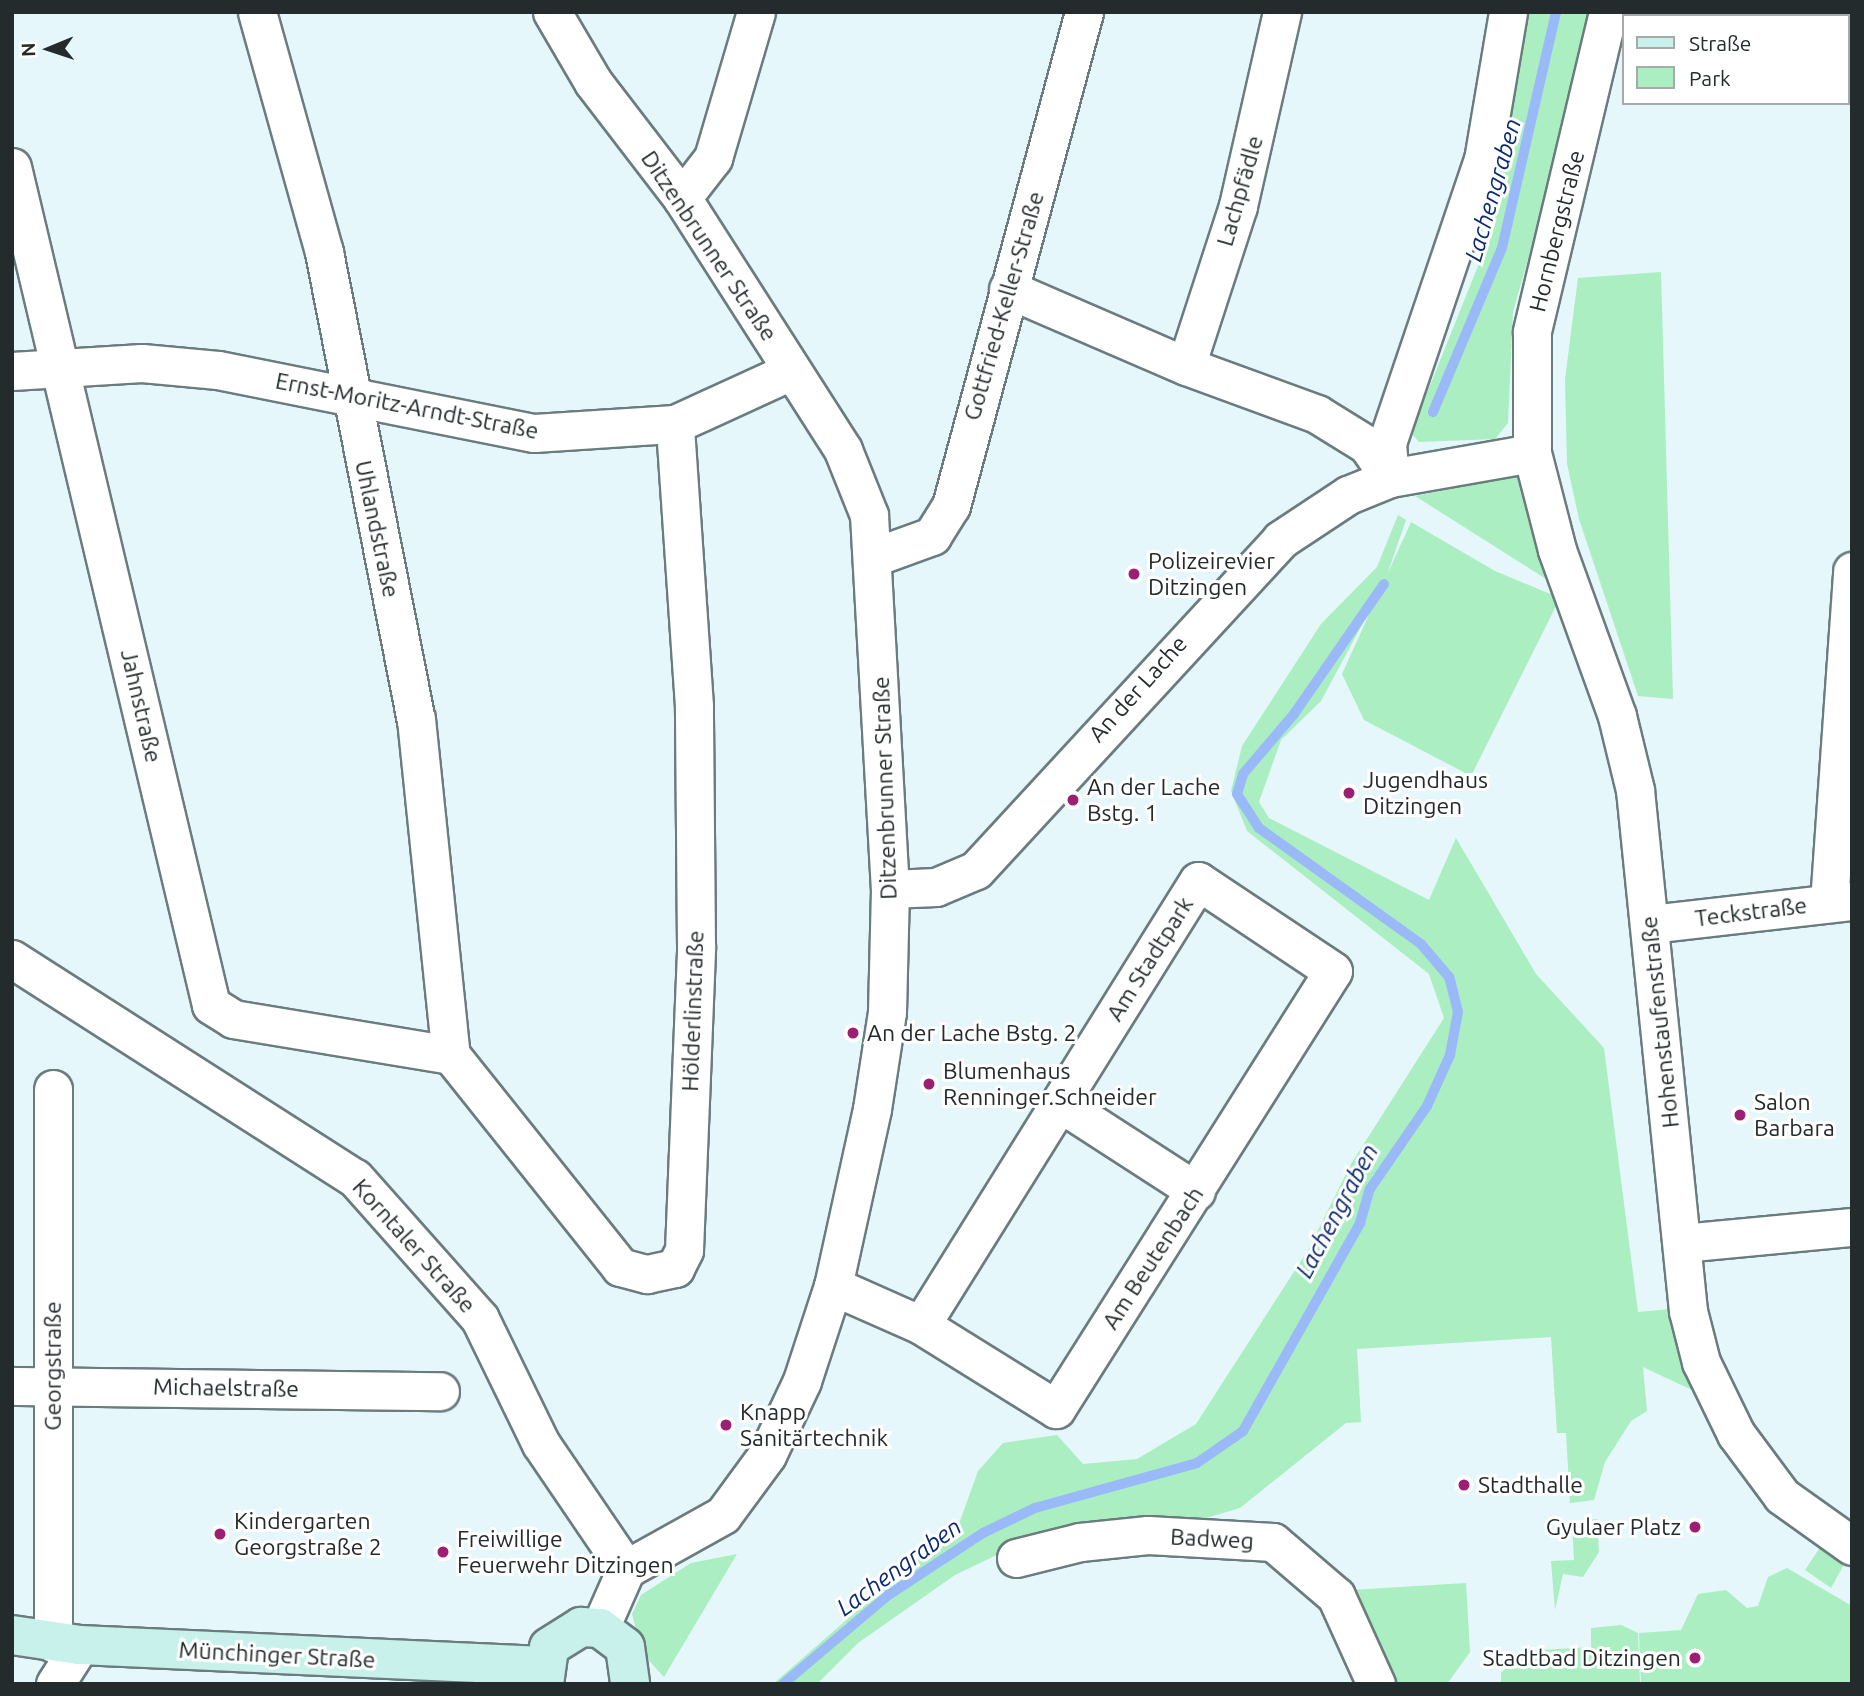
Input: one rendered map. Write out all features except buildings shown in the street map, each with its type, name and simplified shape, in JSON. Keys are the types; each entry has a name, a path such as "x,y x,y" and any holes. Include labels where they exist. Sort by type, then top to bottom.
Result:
{"main road":[{"path":"543,1675 562,1634 600,1628 625,1647 630,1684"},
{"name":"Münchinger Straße","path":"12,1635 67,1644 543,1675"}],"street":[{"name":"Uhlandstraße","path":"257,12 324,252 349,393 416,719 451,1055"},
{"name":"Ditzenbrunner Straße","path":"552,12 593,82 682,198 843,450 869,514 874,557 890,890 887,1012 833,1286 802,1381 744,1489 723,1515 626,1569"},
{"path":"682,198 713,158 756,12"},
{"name":"Gottfried-Keller-Straße","path":"874,557 932,536 951,506 1084,12"},
{"name":"Lachpfädle","path":"1186,366 1238,206 1282,12"},
{"path":"1391,478 1387,443 1483,160 1508,12"},
{"name":"Hornbergstraße","path":"1532,453 1532,332 1608,12"},
{"name":"Jahnstraße","path":"12,167 64,365 212,1005 247,1022 451,1055"},
{"path":"1008,289 1186,366 1317,414 1367,445 1391,478"},
{"name":"Ernst-Moritz-Arndt-Straße","path":"12,372 64,365 219,370 349,393 534,433 675,424 791,370"},
{"name":"Hölderlinstraße","path":"451,1055 620,1266 647,1274 675,1268 684,1250 696,933 694,706 675,424"},
{"name":"An der Lache","path":"890,890 936,887 976,870 1280,540 1348,495 1391,478 1532,453"},
{"name":"Hohenstaufenstraße","path":"1532,453 1557,550 1617,716 1635,790 1682,1243 1701,1362 1736,1434 1782,1496 1852,1546"},
{"path":"1840,902 1852,571"},
{"name":"Am Stadtpark","path":"921,1325 1198,881 1333,971"},
{"name":"Teckstraße","path":"1650,924 1840,902"},
{"name":"Korntaler Straße","path":"12,959 355,1178 480,1319 541,1444 626,1569"},
{"name":"Am Beutenbach","path":"921,1325 1056,1409 1333,971"},
{"name":"Georgstraße","path":"53,1089 54,1386 67,1644"},
{"path":"1060,1103 1196,1191"},
{"path":"1682,1243 1852,1227"},
{"path":"833,1286 921,1325"},
{"name":"Michaelstraße","path":"12,1386 440,1391"},
{"name":"Badweg","path":"1016,1558 1080,1542 1148,1535 1273,1542 1336,1596 1376,1684"},
{"path":"600,1628 626,1569"},
{"path":"55,1684 67,1644"}],"green space":[{"path":"1523,12 1598,12 1513,312 1508,423 1495,439 1419,442 1411,433 1480,261 1516,90"},
{"path":"1661,272 1673,699 1638,696 1579,519 1567,464 1565,379 1578,278"},
{"path":"1517,476 1554,584 1415,496"},
{"path":"1398,515 1406,520 1384,584 1321,701 1281,740 1259,802 1269,818 1429,900 1456,838 1536,974 1604,1048 1638,1312 1670,1309 1701,1362 1692,1390 1643,1367 1647,1411 1631,1421 1605,1462 1594,1500 1570,1503 1566,1433 1557,1433 1551,1337 1357,1349 1361,1422 1346,1423 1240,1508 1148,1535 1028,1540 955,1575 858,1643 817,1684 773,1684 960,1521 978,1471 1003,1443 1057,1435 1083,1464 1137,1459 1196,1424 1308,1250 1351,1164 1444,1018 1429,974 1247,831 1231,791 1242,746 1321,624 1377,567"},
{"path":"1411,522 1495,571 1560,598 1471,776 1364,720 1342,674"},
{"path":"1597,1519 1599,1552 1583,1577 1563,1574 1555,1610 1551,1561 1574,1560 1572,1522"},
{"path":"1821,1546 1847,1559 1831,1588 1805,1570"},
{"path":"737,1554 664,1677 642,1653 632,1614 641,1595 691,1563"},
{"name":"Stadtbad Ditzingen","path":"1787,1568 1852,1606 1852,1684 1641,1684 1639,1633 1681,1630 1698,1594 1726,1590 1747,1608 1758,1606 1768,1577"},
{"path":"1466,1583 1470,1652 1447,1684 1376,1684 1351,1590"},
{"path":"1621,1625 1638,1633 1640,1684 1501,1684 1501,1673 1522,1651 1591,1647 1591,1628"}],"waterway":[{"name":"Lachengraben","path":"1433,412 1502,248 1556,12"},
{"name":"Lachengraben","path":"783,1684 887,1596 983,1533 1035,1508 1197,1463 1243,1431 1360,1223 1370,1189 1427,1106 1450,1055 1458,1012 1449,977 1421,944 1259,828 1237,794 1243,774 1294,714 1384,584"}],"place":[{"name":"Polizeirevier Ditzingen","path":"1134,574"},
{"name":"Jugendhaus Ditzingen","path":"1349,793"},
{"name":"An der Lache Bstg. 1","path":"1073,800"},
{"name":"An der Lache Bstg. 2","path":"853,1033"},
{"name":"Blumenhaus Renninger.Schneider","path":"929,1084"},
{"name":"Salon Barbara","path":"1740,1115"},
{"name":"Knapp Sanitärtechnik","path":"726,1425"},
{"name":"Stadthalle","path":"1464,1485"},
{"name":"Gyulaer Platz","path":"1695,1527"},
{"name":"Kindergarten Georgstraße 2","path":"220,1534"},
{"name":"Freiwillige Feuerwehr Ditzingen","path":"443,1552"},
{"name":"Stadtbad Ditzingen","path":"1695,1658"}]}
